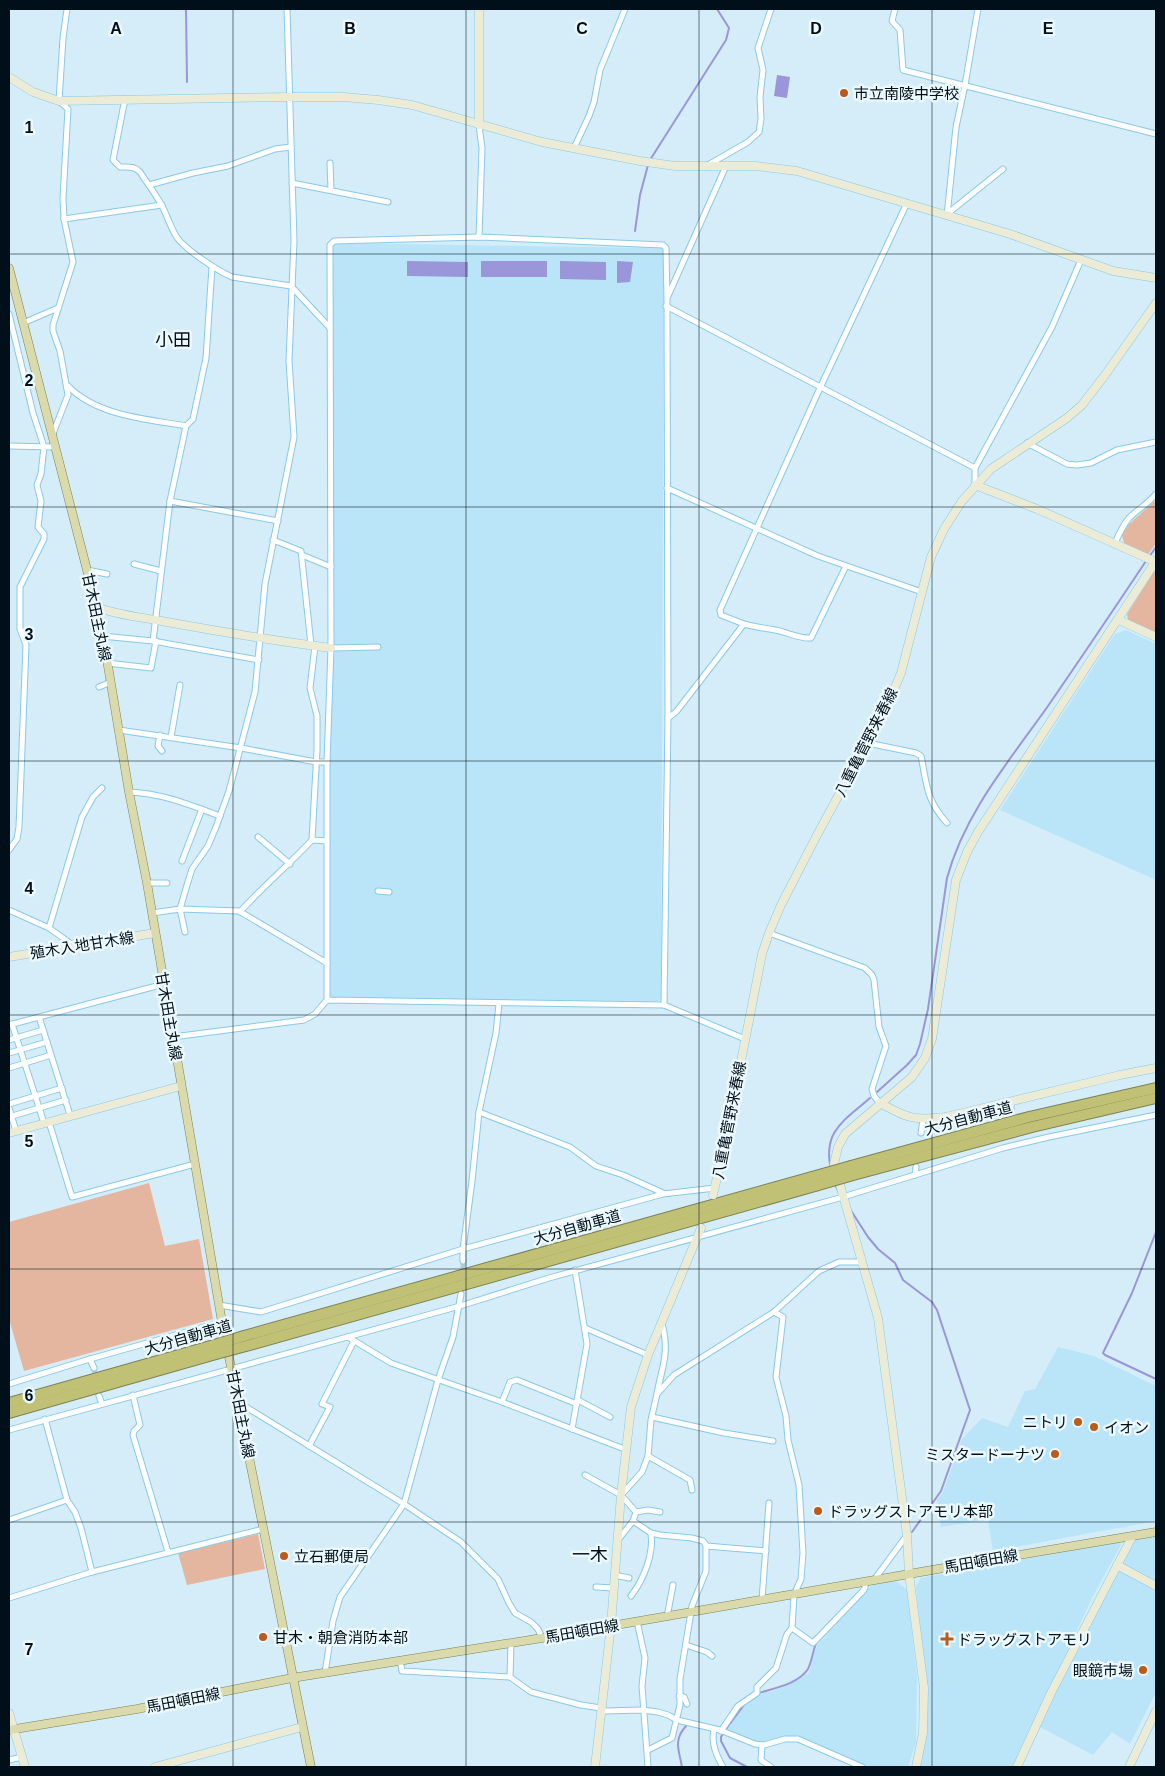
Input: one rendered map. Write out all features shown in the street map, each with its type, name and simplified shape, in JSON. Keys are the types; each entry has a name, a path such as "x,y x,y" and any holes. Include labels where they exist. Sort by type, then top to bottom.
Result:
{"highway":[{"name":"大分自動車道","path":"9,1413 245,1341 813,1182 1029,1117 1156,1088"},
{"name":"大分自動車道","path":"852,1170 1156,1098"},
{"path":"1087,1113 1156,1102"},
{"name":"大分自動車道","path":"9,1402 215,1350"}],"main road":[{"name":"甘木田主丸線","path":"9,268 87,570 102,636 147,883 222,1322 310,1767"},
{"name":"馬田頓田線","path":"11,1730 137,1709 292,1678 691,1613 1156,1532"}],"street":[{"path":"59,101 67,9"},
{"path":"185,932 180,909 192,869 208,846 220,816 241,748 255,692 265,584 294,437 289,360 294,241 287,9"},
{"path":"479,237 482,148 479,125 480,9"},
{"path":"574,148 594,102 600,70 626,9"},
{"path":"705,166 748,142 759,132 763,70 758,48 771,9"},
{"path":"895,9 892,21 900,30 903,70 1156,134"},
{"path":"947,215 956,127 966,85 978,9"},
{"path":"9,77 33,92 59,101 290,97 344,97 378,100 412,106 542,142 649,163 756,166 796,171 1010,234 1114,271 1156,278"},
{"path":"125,100 113,160 120,167 136,168 162,205 180,242 212,267 232,277 291,286 330,329"},
{"path":"52,436 68,394 68,385 53,325 73,262 64,219 62,191 68,109 59,101"},
{"path":"149,185 228,166 275,149 291,147"},
{"path":"330,163 331,190"},
{"path":"667,299 726,166"},
{"path":"947,215 1003,169"},
{"path":"292,183 388,202"},
{"path":"846,566 811,638 758,628 721,615 720,610 820,388 907,204"},
{"path":"64,219 162,205"},
{"path":"173,1037 304,1020 315,1014 327,1000 327,762 331,648 330,246 334,241 479,237 664,245 666,248 668,718 664,1005"},
{"path":"916,1767 923,1733 924,1688 909,1574 907,1535 878,1318 834,1164 838,1147 845,1134 912,1077 925,1058 932,1039 956,880 967,852 978,832 1119,620 1154,561 1116,542 975,485 975,468 1052,326 1081,260"},
{"path":"107,663 151,668 155,619 170,501 186,426 193,419 206,358 212,267"},
{"name":"八重亀菅野来春線","path":"714,1192 762,954 781,905 887,706 901,673 931,557 944,529 962,501 991,468 1067,418 1082,405 1156,303"},
{"path":"666,306 975,468"},
{"path":"23,323 58,308"},
{"path":"9,314 33,413 44,447 41,474 37,485 41,501 38,527 44,534 44,539 20,587 20,629 26,645 19,827 13,847 9,850"},
{"path":"68,385 76,394 109,410 186,426"},
{"path":"1027,443 1067,464 1078,465 1091,463 1117,450 1156,442"},
{"path":"9,446 54,447"},
{"path":"667,488 818,556 922,592"},
{"path":"1116,542 1128,519 1156,494"},
{"path":"170,501 278,521"},
{"path":"240,912 312,840 318,750 317,716 310,688 313,646 302,551 273,540"},
{"path":"302,555 331,567"},
{"path":"134,564 161,571"},
{"path":"87,570 107,574"},
{"path":"96,607 115,614 155,619 261,639 331,648 378,647"},
{"path":"1119,620 1156,637"},
{"path":"668,718 676,712 744,624"},
{"path":"102,636 154,641 259,660"},
{"path":"99,687 111,682"},
{"path":"172,738 180,685"},
{"path":"119,730 241,748 316,762 327,762"},
{"path":"160,735 158,746 162,751"},
{"path":"868,743 916,753 921,756 924,783 930,800 938,814 947,824"},
{"path":"318,750 328,750"},
{"path":"49,928 82,817 93,797 102,788"},
{"path":"129,792 159,796 220,816"},
{"path":"315,793 327,793"},
{"path":"182,861 202,809"},
{"path":"258,836 290,864"},
{"path":"312,840 327,841"},
{"path":"147,883 166,883"},
{"path":"378,891 389,892"},
{"path":"152,913 180,909 240,912 327,963"},
{"path":"9,910 49,928 73,946"},
{"name":"殖木入地甘木線","path":"9,957 155,933"},
{"path":"770,933 864,968 872,975 880,1031 885,1039 886,1046 872,1089 874,1096 880,1103 902,1115 923,1120 1011,1105 1156,1068"},
{"path":"164,984 11,1025 40,1108 47,1122 72,1197 195,1164"},
{"path":"327,1000 664,1005 745,1040"},
{"path":"464,1262 463,1249 479,1112 496,1033 499,1004"},
{"path":"39,1017 70,1115"},
{"path":"9,1040 43,1030"},
{"path":"9,1053 47,1042"},
{"path":"9,1068 51,1055"},
{"path":"9,1108 12,1132 181,1086"},
{"path":"9,1104 62,1088"},
{"path":"10,1117 66,1100"},
{"path":"479,1112 570,1147 596,1166 623,1175 663,1194"},
{"path":"9,1430 348,1338 575,1270 843,1197 1003,1148 1156,1115"},
{"path":"921,1133 923,1120"},
{"path":"1003,1148 1004,1140"},
{"path":"915,1175 916,1167"},
{"path":"219,1305 262,1312 463,1249 663,1194 714,1192"},
{"path":"595,1767 611,1625 621,1495 631,1408 648,1355 701,1228"},
{"path":"657,1394 674,1375 774,1312 819,1271 838,1262 862,1262"},
{"path":"572,1429 587,1344 575,1270"},
{"path":"325,1673 333,1621 340,1597 404,1504 438,1380 453,1338 461,1294"},
{"path":"723,1732 738,1706 757,1693 757,1687 776,1668 786,1634 792,1628 794,1594 801,1578 803,1553 798,1485 788,1440 786,1416 776,1377 783,1317 774,1312"},
{"path":"9,1384 90,1358 222,1322"},
{"path":"621,1495 642,1472 648,1456 652,1417 667,1354 662,1323"},
{"path":"585,1328 648,1355"},
{"path":"348,1338 391,1363 502,1402 627,1450"},
{"path":"308,1446 330,1407 322,1404 354,1341"},
{"path":"90,1358 94,1368"},
{"path":"502,1402 510,1382 517,1380 577,1402 610,1417"},
{"path":"133,1395 140,1425 133,1435 168,1552"},
{"path":"99,1396 102,1404"},
{"path":"238,1402 404,1504 461,1542 498,1579 515,1613 531,1622 538,1629 542,1638"},
{"path":"652,1417 724,1433 773,1441"},
{"path":"45,1419 67,1500 81,1528 92,1572"},
{"path":"648,1456 690,1480 692,1490"},
{"path":"585,1475 621,1495 636,1512"},
{"path":"9,1520 67,1500"},
{"path":"762,1600 770,1503"},
{"path":"636,1512 648,1510 660,1512"},
{"path":"617,1541 633,1522 636,1512"},
{"path":"633,1522 651,1533 692,1538 703,1541 706,1546 706,1571 692,1606 680,1679 680,1705 672,1738 648,1750"},
{"path":"9,1598 92,1572 263,1529"},
{"path":"631,1596 644,1574 651,1545 651,1533"},
{"path":"874,1580 907,1535"},
{"path":"1018,1767 1052,1692 1132,1537"},
{"path":"706,1546 766,1551"},
{"path":"1117,1565 1156,1586"},
{"path":"614,1576 629,1578"},
{"path":"792,1628 813,1643 862,1592 865,1588 865,1582"},
{"path":"667,1617 673,1585"},
{"path":"596,1587 614,1588"},
{"path":"637,1621 645,1658 642,1710 648,1750 648,1767"},
{"path":"510,1677 511,1643"},
{"path":"686,1645 707,1652 712,1656"},
{"path":"400,1660 402,1671 510,1677 532,1692 602,1709 642,1710 663,1714 677,1720 714,1729 755,1744 762,1745 785,1739 798,1739 862,1767"},
{"path":"679,1696 684,1697 687,1704"},
{"path":"1129,1767 1156,1711"},
{"path":"9,1713 11,1730 25,1767"},
{"path":"155,1767 302,1727"},
{"path":"714,1729 712,1738 714,1747 723,1767"},
{"path":"762,1745 761,1760 771,1767"},
{"path":"9,1760 22,1757"}],"shaded area":[{"path":"777,75 790,77 787,98 774,96"},
{"path":"336,243 661,248 664,251 661,999 658,1001 332,998 328,994 333,246"},
{"path":"407,261 468,262 468,277 407,276"},
{"path":"481,261 547,261 547,277 481,277"},
{"path":"560,261 606,262 606,280 560,279"},
{"path":"617,261 633,262 630,282 617,283"},
{"path":"1156,500 1156,543 1148,555 1124,543 1122,535 1129,524"},
{"path":"1156,568 1156,633 1128,620 1127,614"},
{"path":"1126,630 1156,644 1156,880 1000,810 1115,634"},
{"path":"149,1183 165,1246 199,1239 213,1319 24,1371 9,1319 9,1222"},
{"path":"1058,1347 1094,1356 1156,1386 1156,1521 993,1551 988,1520 941,1527 937,1500 943,1492 962,1439 982,1418 1008,1427 1025,1391 1035,1389"},
{"path":"258,1534 265,1569 187,1585 178,1553"},
{"path":"1156,1535 1156,1583 1120,1565 1133,1538"},
{"path":"1119,1541 1121,1545 1092,1598 1014,1767 917,1767 927,1700 916,1586 921,1578"},
{"path":"1116,1567 1156,1588 1156,1692 1130,1744 1112,1732 1093,1755 1038,1726"},
{"path":"896,1581 907,1590 917,1676 916,1743 908,1767 864,1767 798,1738 765,1743 755,1742 726,1731 742,1708 760,1694 774,1691 809,1673 817,1645 874,1583"}],"waterway":[{"path":"186,9 187,82"},
{"path":"650,160 726,40 729,28 717,9"},
{"path":"635,231 640,195 648,165"},
{"path":"1149,557 1156,547"},
{"path":"877,1092 916,1055 920,1044 928,1009 947,878 965,831 1004,767 1048,706 1146,561"},
{"path":"831,1169 829,1156 833,1136 844,1120 870,1098"},
{"path":"834,1183 839,1192"},
{"path":"850,1209 868,1237 878,1249 895,1263 903,1280 932,1302 937,1310 970,1410 941,1491 912,1532"},
{"path":"1156,1232 1132,1293 1103,1353 1156,1379"},
{"path":"899,1550 904,1543"},
{"path":"759,1693 786,1685 804,1674 808,1669 816,1643"},
{"path":"744,1705 721,1737 721,1741 730,1758 747,1767"},
{"path":"682,1767 678,1741 686,1726"}],"tunnel":[{"path":"1008,1123 1011,1109"},
{"path":"463,1261 463,1276"},
{"path":"94,1368 99,1396"}],"place":[{"name":"市立南陵中学校","path":"844,93"},
{"name":"ニトリ","path":"1078,1422"},
{"name":"イオン","path":"1094,1427"},
{"name":"ミスタードーナツ","path":"1055,1454"},
{"name":"ドラッグストアモリ本部","path":"818,1511"},
{"name":"立石郵便局","path":"284,1556"},
{"name":"甘木・朝倉消防本部","path":"263,1637"},
{"name":"ドラッグストアモリ","path":"947,1639"},
{"name":"眼鏡市場","path":"1143,1670"}],"district":[{"name":"小田","path":"173,340"},
{"name":"一木","path":"590,1555"}]}
